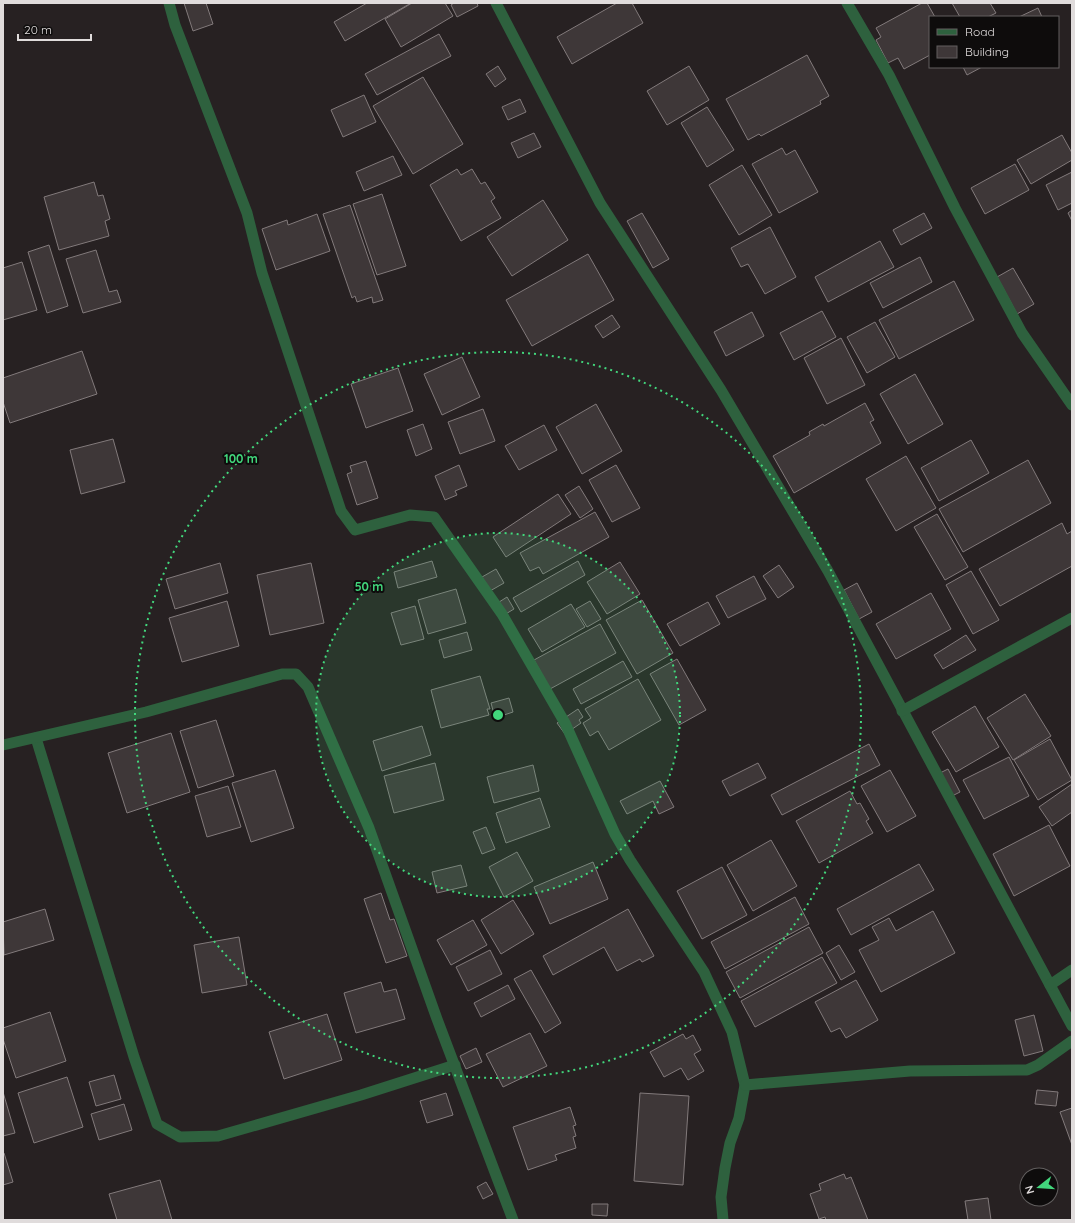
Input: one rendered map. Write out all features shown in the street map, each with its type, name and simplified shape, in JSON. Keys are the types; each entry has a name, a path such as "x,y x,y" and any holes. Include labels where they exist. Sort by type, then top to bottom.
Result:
{"street":[{"path":"169,3 175,24 247,213 262,273 341,511 354,530 410,515 434,517 498,607 565,723 615,834 630,860 704,972 732,1032 746,1085 740,1118 730,1143 725,1168 721,1197 723,1220"},
{"path":"496,3 600,203 725,396 828,571 1072,1026"},
{"path":"847,3 889,75 955,208 1022,333 1072,405"},
{"path":"902,711 1072,618"},
{"path":"3,745 146,712 282,674 296,674 308,687 369,828 437,1019 513,1220"},
{"path":"36,738 134,1057 157,1124 180,1137 218,1136 362,1095 455,1065"},
{"path":"1050,985 1072,970"},
{"path":"746,1085 910,1071 1027,1070 1038,1065 1072,1041"}],"building":[{"path":"184,3 206,3 213,24 193,31"},
{"path":"367,3 411,3 345,41 334,22"},
{"path":"412,3 445,3 453,16 401,47 385,19"},
{"path":"454,3 477,3 478,6 457,17 451,5"},
{"path":"617,3 632,3 643,23 572,64 557,37"},
{"path":"922,3 927,3 934,16 929,16 929,56 904,69 898,58 888,63 876,40 881,37 876,28"},
{"path":"952,3 990,3 996,13 990,16 959,16"},
{"path":"1038,8 1042,16 1021,16"},
{"path":"439,34 451,56 377,95 365,74"},
{"path":"807,55 829,96 820,101 821,104 761,136 759,134 748,140 726,99"},
{"path":"498,66 506,79 495,87 486,74"},
{"path":"689,66 709,100 667,125 647,91"},
{"path":"964,68 980,68 967,75"},
{"path":"423,77 463,144 413,174 373,106"},
{"path":"364,95 376,122 343,137 331,110"},
{"path":"520,99 526,112 508,120 502,107"},
{"path":"707,107 734,150 707,167 681,123"},
{"path":"534,133 541,147 518,158 511,143"},
{"path":"1062,135 1072,153 1072,160 1031,184 1017,160"},
{"path":"782,148 786,155 795,150 818,192 779,213 752,164"},
{"path":"393,156 402,175 364,191 356,172"},
{"path":"1015,164 1029,190 985,214 971,188"},
{"path":"742,165 772,215 739,235 709,185"},
{"path":"457,169 461,175 472,169 481,184 485,182 495,198 491,201 501,218 461,241 430,185"},
{"path":"1072,172 1072,203 1058,210 1046,185"},
{"path":"94,182 98,196 103,195 110,219 105,221 109,236 59,250 44,197"},
{"path":"382,194 406,266 377,275 353,204"},
{"path":"543,200 568,240 512,276 487,237"},
{"path":"350,205 383,300 373,303 372,297 357,302 355,296 352,298 323,214"},
{"path":"1072,210 1072,221 1068,213"},
{"path":"642,213 669,259 653,268 627,221"},
{"path":"924,213 932,228 901,245 893,230"},
{"path":"317,214 330,251 276,270 262,229 287,220 288,225"},
{"path":"770,227 796,277 765,294 748,264 741,267 731,248"},
{"path":"880,241 894,267 828,302 815,277"},
{"path":"49,245 68,306 47,313 28,252"},
{"path":"96,250 109,292 117,290 121,302 83,313 66,259"},
{"path":"588,254 614,300 532,346 506,300"},
{"path":"920,257 932,282 883,308 870,283"},
{"path":"22,262 37,310 3,320 3,268"},
{"path":"1013,268 1034,304 1017,314 997,277"},
{"path":"954,281 974,320 899,359 879,320"},
{"path":"822,311 836,337 794,360 780,333"},
{"path":"752,312 764,336 726,356 714,332"},
{"path":"612,315 620,327 603,338 595,326"},
{"path":"875,322 895,357 867,373 847,337"},
{"path":"841,338 865,385 827,404 804,358"},
{"path":"82,351 97,394 10,423 3,402 3,378"},
{"path":"462,357 480,397 442,415 424,374"},
{"path":"398,368 413,411 366,428 351,384"},
{"path":"915,374 943,424 908,444 880,394"},
{"path":"865,403 874,420 870,422 881,443 794,493 773,456 810,435 809,432 823,424 824,426"},
{"path":"596,404 622,451 582,474 556,427"},
{"path":"483,409 495,441 460,454 448,422"},
{"path":"423,424 432,449 416,456 407,430"},
{"path":"544,425 557,450 519,470 505,446"},
{"path":"113,439 125,482 81,494 70,450"},
{"path":"971,440 989,473 939,501 921,468"},
{"path":"906,456 936,508 896,531 866,479"},
{"path":"1028,460 1051,503 963,552 939,509"},
{"path":"366,461 378,498 357,505 347,474 352,472 350,466"},
{"path":"459,465 467,486 455,491 457,495 445,500 435,476"},
{"path":"616,465 640,508 612,522 589,480"},
{"path":"579,486 593,509 580,518 565,495"},
{"path":"558,494 571,514 506,557 493,537"},
{"path":"595,512 609,537 543,574 539,567 530,571 520,553"},
{"path":"937,514 968,567 945,580 914,527"},
{"path":"1062,523 1067,534 1072,531 1072,566 1000,606 979,569"},
{"path":"432,561 437,577 398,588 394,572"},
{"path":"578,561 585,575 521,612 513,598"},
{"path":"620,562 640,594 607,614 587,582"},
{"path":"220,563 228,593 175,609 166,579"},
{"path":"311,563 324,623 270,635 257,575"},
{"path":"779,565 794,587 778,598 763,576"},
{"path":"496,569 504,583 490,591 482,577"},
{"path":"971,571 999,620 973,634 946,585"},
{"path":"754,576 766,599 728,618 716,596"},
{"path":"857,583 872,612 859,619 844,590"},
{"path":"456,589 466,623 428,634 418,600"},
{"path":"931,593 951,629 896,659 876,624"},
{"path":"507,597 514,609 504,615 496,604"},
{"path":"642,600 673,653 637,674 606,620"},
{"path":"227,601 239,646 182,662 169,618"},
{"path":"590,601 601,619 587,627 576,609"},
{"path":"708,602 720,624 680,646 667,624"},
{"path":"571,604 585,627 542,652 528,629"},
{"path":"415,606 424,639 401,645 391,613"},
{"path":"600,624 616,653 550,689 534,660"},
{"path":"467,632 472,650 444,658 439,640"},
{"path":"966,635 976,650 943,669 934,655"},
{"path":"677,659 706,710 679,725 650,674"},
{"path":"623,661 632,677 581,704 573,689"},
{"path":"480,676 490,709 487,709 489,715 441,728 431,690"},
{"path":"638,679 661,720 609,750 598,731 590,736 583,723 591,718 585,709"},
{"path":"1025,694 1051,736 1013,760 987,718"},
{"path":"509,698 513,712 495,718 491,703"},
{"path":"975,706 999,747 956,772 932,732"},
{"path":"578,709 583,717 579,720 581,723 565,734 557,723"},
{"path":"216,720 234,776 198,788 180,731"},
{"path":"422,726 431,755 382,771 373,741"},
{"path":"171,733 190,792 127,813 108,753"},
{"path":"1050,739 1072,780 1038,800 1014,760"},
{"path":"869,744 880,765 782,815 771,795"},
{"path":"1009,757 1029,796 984,819 963,780"},
{"path":"435,763 444,800 394,813 384,776"},
{"path":"758,763 766,778 730,796 722,781"},
{"path":"533,765 539,791 494,803 487,777"},
{"path":"948,769 960,792 950,797 938,774"},
{"path":"275,770 294,828 251,842 232,783"},
{"path":"890,770 916,816 887,832 861,786"},
{"path":"660,781 674,807 659,814 653,801 627,814 620,801"},
{"path":"1072,784 1072,812 1052,826 1039,807"},
{"path":"228,786 241,827 207,837 195,796"},
{"path":"850,791 857,804 860,803 869,819 866,821 873,833 819,863 796,821"},
{"path":"540,798 550,827 506,843 496,813"},
{"path":"1049,825 1070,866 1014,896 993,854"},
{"path":"486,827 495,849 482,854 473,832"},
{"path":"771,840 797,886 753,911 727,865"},
{"path":"517,852 533,881 504,897 489,867"},
{"path":"593,862 608,899 550,924 534,887"},
{"path":"919,864 934,890 851,935 837,909"},
{"path":"461,865 467,886 437,893 432,872"},
{"path":"722,867 747,915 702,939 677,891"},
{"path":"381,893 390,920 394,919 407,956 386,963 364,899"},
{"path":"795,897 809,924 725,969 711,942"},
{"path":"513,900 534,934 501,954 481,920"},
{"path":"45,909 54,940 4,955 3,922"},
{"path":"628,909 654,956 642,962 640,959 617,971 604,947 553,975 543,956"},
{"path":"933,911 955,953 881,992 859,950 879,940 872,927 889,918 896,931"},
{"path":"473,920 487,945 451,965 437,940"},
{"path":"809,927 823,953 740,998 726,972"},
{"path":"239,937 247,985 202,993 194,945"},
{"path":"839,945 855,972 841,980 826,953"},
{"path":"490,950 502,974 468,991 456,967"},
{"path":"822,957 837,983 755,1027 741,1001"},
{"path":"531,970 561,1023 545,1033 514,979"},
{"path":"856,980 878,1020 846,1038 840,1028 831,1032 815,1002"},
{"path":"381,982 384,992 396,989 405,1019 356,1033 344,993"},
{"path":"508,985 515,999 481,1017 474,1003"},
{"path":"50,1012 66,1061 16,1078 3,1039 3,1028"},
{"path":"327,1014 342,1060 284,1079 269,1032"},
{"path":"1034,1015 1043,1051 1024,1056 1015,1020"},
{"path":"530,1033 547,1066 503,1087 486,1054"},
{"path":"683,1034 686,1039 693,1035 701,1050 694,1054 704,1071 688,1080 681,1068 664,1077 650,1052"},
{"path":"476,1048 482,1062 466,1069 460,1056"},
{"path":"114,1075 121,1099 96,1106 89,1082"},
{"path":"67,1077 83,1127 34,1143 18,1093"},
{"path":"1037,1090 1058,1092 1056,1106 1035,1104"},
{"path":"3,1092 15,1133 3,1136"},
{"path":"446,1093 453,1115 427,1123 420,1101"},
{"path":"640,1093 689,1096 683,1185 634,1181"},
{"path":"124,1104 132,1130 99,1140 91,1114"},
{"path":"570,1107 576,1125 573,1126 576,1136 573,1137 576,1148 555,1155 557,1160 528,1170 513,1127"},
{"path":"1072,1108 1072,1145 1060,1112"},
{"path":"3,1153 13,1182 3,1185"},
{"path":"844,1174 846,1179 851,1177 868,1220 826,1220 825,1217 819,1219 810,1194 821,1190 819,1184"},
{"path":"160,1180 172,1220 117,1220 109,1194"},
{"path":"486,1182 493,1194 483,1199 477,1187"},
{"path":"988,1198 991,1220 968,1220 965,1201"},
{"path":"592,1204 608,1204 607,1216 592,1215"}]}
